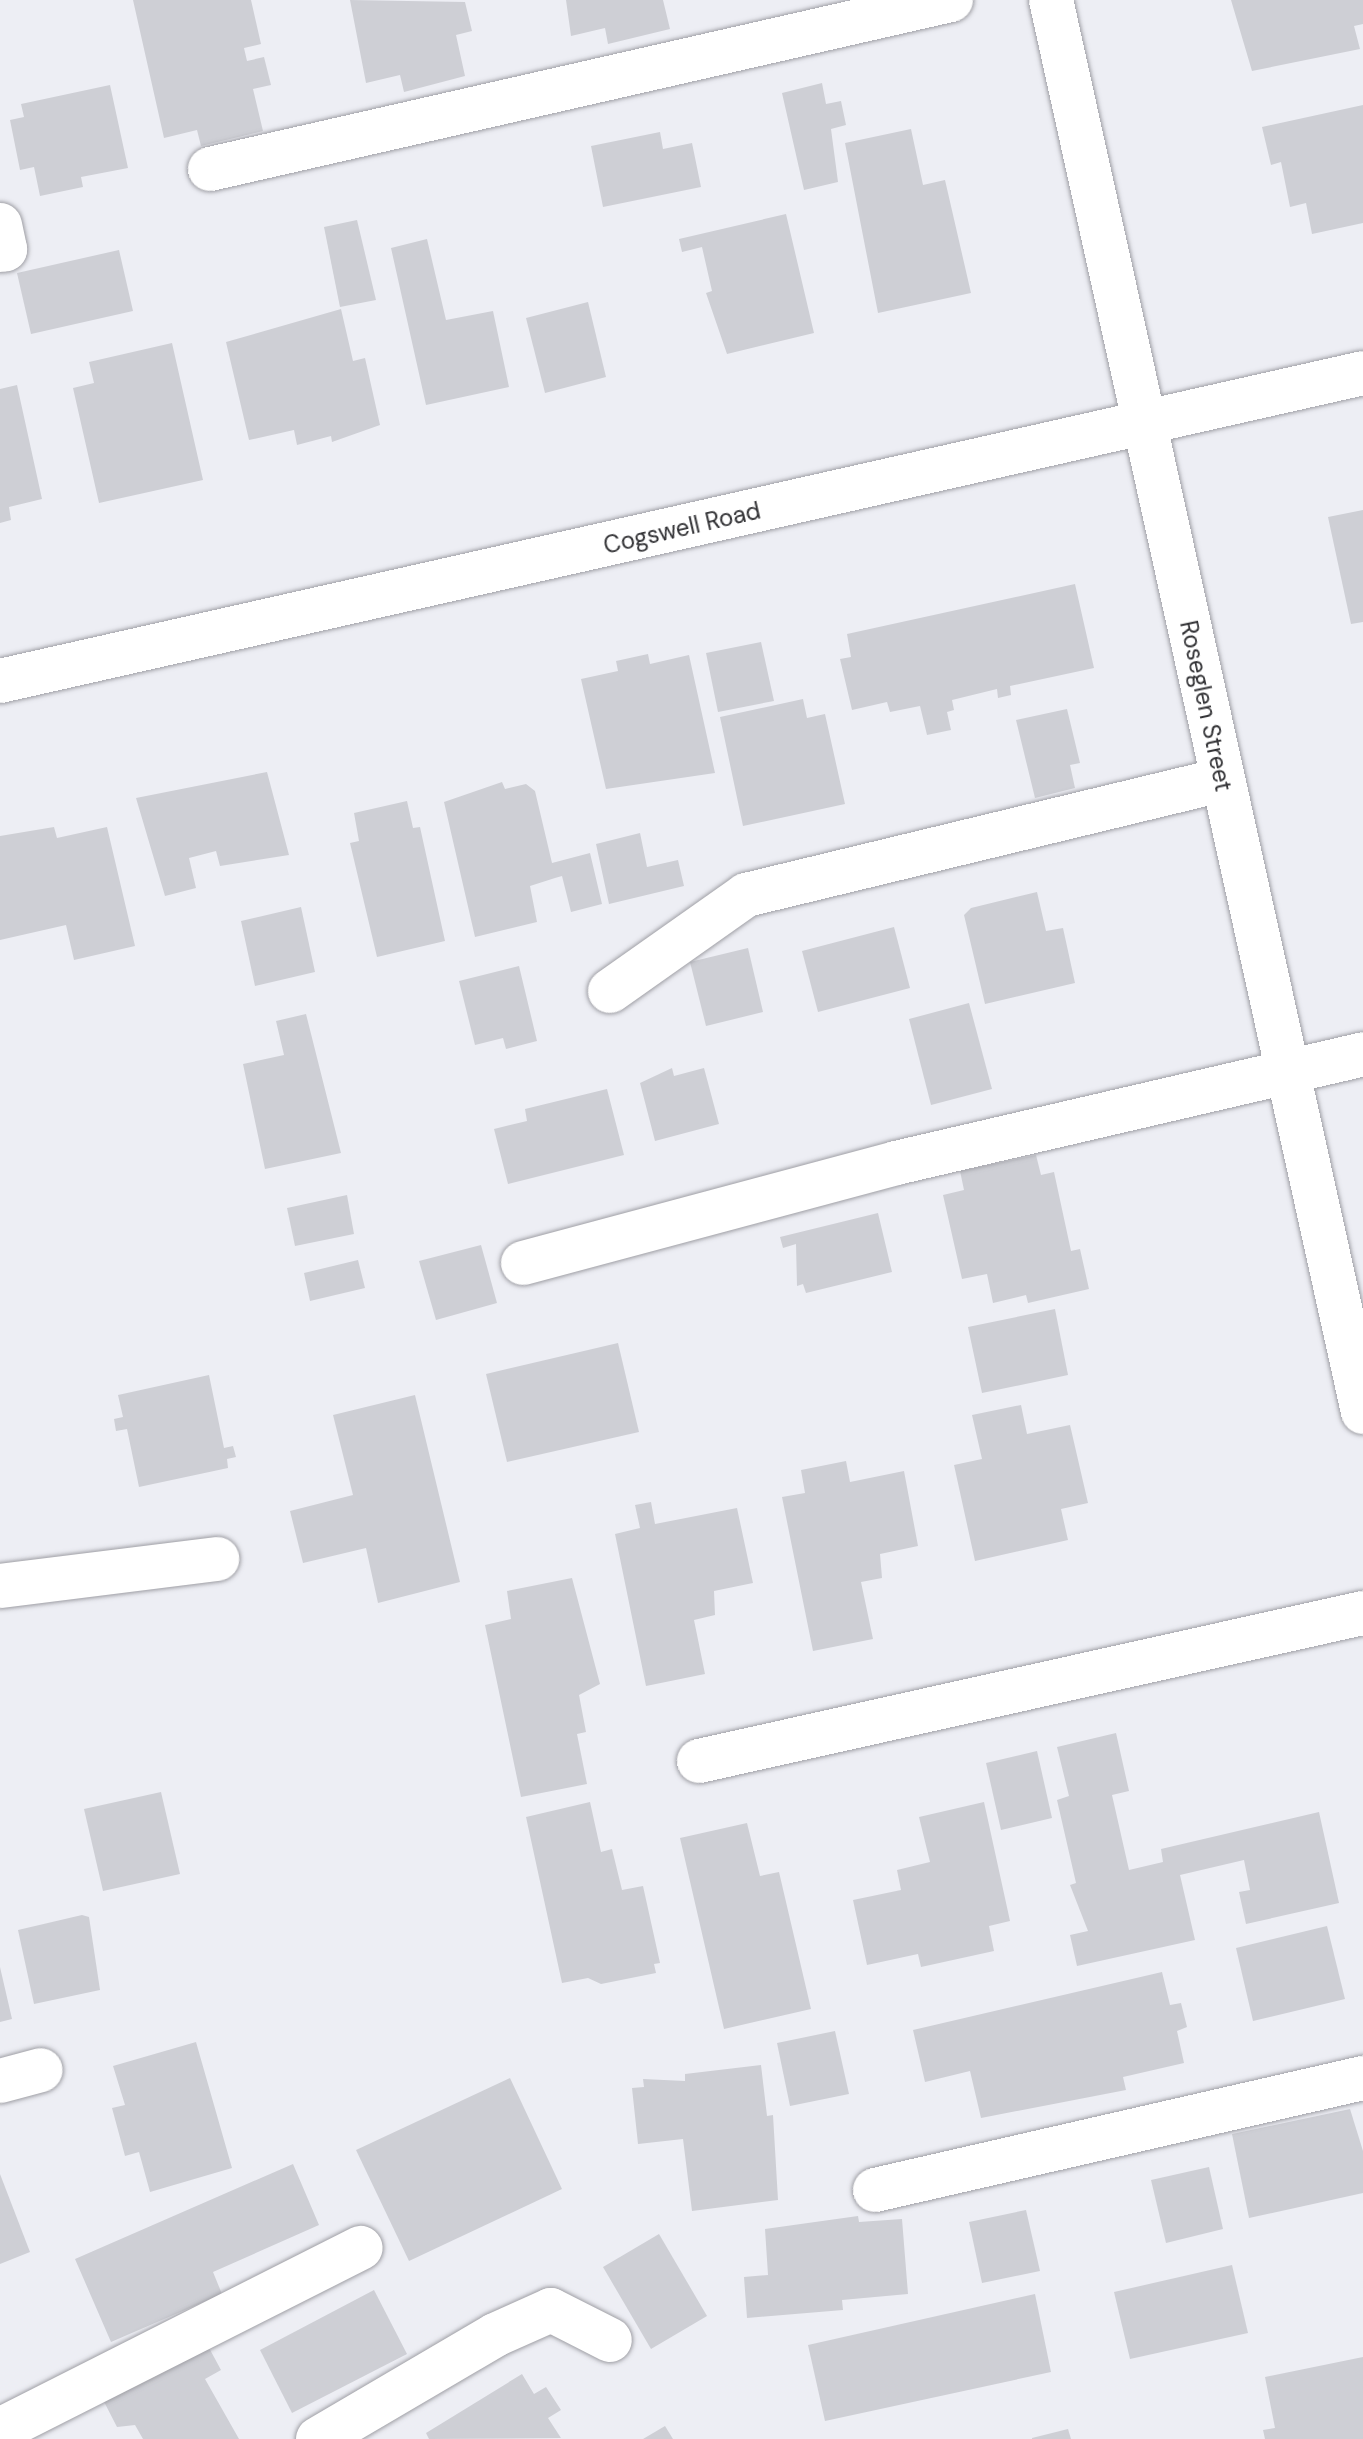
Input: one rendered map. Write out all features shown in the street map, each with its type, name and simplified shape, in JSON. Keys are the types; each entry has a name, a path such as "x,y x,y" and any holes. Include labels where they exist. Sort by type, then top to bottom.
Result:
{"street":[{"path":"210,169 951,0"},
{"name":"Roseglen Street","path":"1051,0 1363,1412"},
{"path":"0,225 5,249 0,250"},
{"name":"Cogswell Road","path":"0,681 1363,373"},
{"path":"610,991 746,895 1222,780"},
{"path":"523,1263 896,1163 1287,1069 1363,1054"},
{"path":"0,1586 217,1559"},
{"path":"699,1761 1363,1613"},
{"path":"875,2190 1363,2078"},
{"path":"0,2430 361,2248"},
{"path":"318,2439 551,2310 610,2340"}],"building":[{"path":"133,0 251,0 261,44 244,48 247,61 264,57 271,85 253,89 263,131 201,146 197,130 164,138"},
{"path":"350,0 465,2 472,31 456,35 465,76 404,92 400,75 366,83"},
{"path":"566,0 663,0 670,29 608,44 605,28 571,36"},
{"path":"1231,0 1363,0 1363,24 1354,26 1360,49 1252,71"},
{"path":"822,83 826,104 841,101 846,125 831,129 838,182 804,190 782,93"},
{"path":"110,85 128,168 81,177 83,187 40,196 34,167 20,170 10,120 24,117 21,104"},
{"path":"1363,105 1363,223 1312,234 1306,203 1290,207 1281,162 1271,165 1262,127"},
{"path":"911,129 923,185 945,180 971,293 878,313 845,143"},
{"path":"660,132 663,149 692,143 701,187 603,207 591,146"},
{"path":"786,214 814,333 727,354 706,293 712,291 702,247 682,252 679,239"},
{"path":"357,220 376,300 340,307 324,227"},
{"path":"427,239 446,320 493,311 509,387 426,405 391,248"},
{"path":"119,250 133,311 31,334 17,273"},
{"path":"588,302 606,377 545,393 526,318"},
{"path":"341,309 353,361 365,358 380,425 332,442 331,436 297,445 294,430 249,440 226,342"},
{"path":"172,343 203,480 99,503 73,388 94,383 89,362"},
{"path":"17,385 42,499 9,507 11,520 0,523 0,389"},
{"path":"1363,510 1363,622 1351,624 1328,517"},
{"path":"1075,584 1094,668 1010,686 1011,695 998,698 997,689 952,700 954,710 947,712 951,730 927,735 920,706 890,712 887,702 852,710 840,659 851,657 847,634"},
{"path":"761,642 774,701 718,712 706,653"},
{"path":"648,654 650,664 689,655 715,773 606,789 581,679 618,671 616,661"},
{"path":"803,699 807,718 825,714 845,804 743,826 720,717"},
{"path":"1067,709 1080,763 1070,765 1075,788 1035,798 1016,720"},
{"path":"267,772 289,855 220,866 216,851 189,858 196,888 165,896 136,798"},
{"path":"502,782 505,789 526,784 535,791 552,863 590,853 602,904 571,912 562,876 530,886 537,922 475,937 444,802"},
{"path":"407,801 413,828 420,827 445,941 377,957 350,843 359,841 354,813"},
{"path":"54,827 57,838 107,827 135,946 74,960 66,925 0,940 0,836"},
{"path":"640,833 647,867 678,860 684,886 609,904 596,844"},
{"path":"1037,892 1046,931 1063,928 1075,983 985,1004 964,915 971,908"},
{"path":"301,907 315,972 255,986 241,921"},
{"path":"894,927 910,988 818,1012 802,951"},
{"path":"748,948 763,1012 706,1026 690,962"},
{"path":"519,966 537,1041 506,1049 503,1038 475,1045 459,981"},
{"path":"969,1003 992,1089 931,1105 909,1019"},
{"path":"306,1014 341,1153 265,1169 243,1064 284,1055 276,1021"},
{"path":"672,1068 674,1076 704,1068 719,1124 655,1141 640,1083"},
{"path":"607,1089 624,1155 508,1184 494,1129 527,1121 525,1109"},
{"path":"1036,1155 1041,1175 1054,1172 1071,1251 1080,1249 1089,1289 1028,1303 1026,1295 993,1303 987,1274 962,1279 943,1195 964,1190 960,1171"},
{"path":"347,1195 354,1234 295,1246 287,1208"},
{"path":"878,1213 892,1272 806,1293 803,1284 797,1286 796,1244 783,1248 780,1237"},
{"path":"481,1245 497,1303 436,1320 419,1261"},
{"path":"358,1260 365,1288 310,1301 304,1273"},
{"path":"1055,1309 1068,1375 982,1393 968,1327"},
{"path":"618,1343 639,1432 507,1462 486,1374"},
{"path":"209,1375 224,1448 233,1446 236,1457 227,1459 228,1468 139,1487 127,1429 116,1431 114,1419 123,1417 118,1395"},
{"path":"415,1395 460,1582 378,1603 366,1548 303,1563 290,1511 353,1495 333,1415"},
{"path":"1021,1405 1027,1434 1070,1425 1088,1503 1061,1509 1068,1540 975,1561 954,1465 982,1459 972,1415"},
{"path":"846,1461 850,1482 904,1471 918,1546 880,1554 882,1578 861,1582 873,1639 813,1651 782,1497 805,1493 801,1470"},
{"path":"651,1502 655,1524 737,1508 753,1583 714,1591 715,1615 694,1620 705,1674 646,1686 615,1534 640,1528 635,1505"},
{"path":"572,1578 600,1684 579,1695 586,1732 577,1734 587,1784 521,1797 485,1625 511,1619 507,1591"},
{"path":"1116,1733 1129,1791 1112,1795 1129,1870 1163,1862 1161,1849 1319,1812 1339,1903 1246,1924 1239,1892 1250,1890 1244,1860 1180,1875 1195,1940 1077,1966 1070,1935 1088,1931 1070,1885 1076,1883 1057,1800 1069,1796 1057,1747"},
{"path":"1037,1751 1052,1818 1001,1830 986,1763"},
{"path":"161,1792 180,1874 103,1891 84,1809"},
{"path":"590,1802 601,1852 612,1849 622,1890 643,1886 660,1963 654,1964 656,1973 601,1984 588,1978 562,1983 526,1817"},
{"path":"984,1802 1010,1921 989,1926 994,1951 921,1967 918,1954 867,1965 853,1900 901,1890 897,1870 930,1862 919,1817"},
{"path":"747,1823 760,1876 779,1872 811,2009 724,2029 680,1838"},
{"path":"82,1915 89,1917 100,1990 34,2004 18,1930"},
{"path":"1327,1926 1345,1999 1253,2021 1236,1948"},
{"path":"0,1967 12,2019 0,2022"},
{"path":"1162,1972 1170,2005 1181,2003 1187,2027 1177,2031 1184,2063 1123,2077 1126,2090 981,2118 970,2071 925,2082 913,2030"},
{"path":"835,2031 849,2094 790,2106 777,2043"},
{"path":"196,2042 232,2168 150,2192 139,2152 125,2156 112,2108 125,2105 113,2066"},
{"path":"761,2065 767,2116 773,2115 778,2200 692,2211 683,2139 638,2144 632,2088 644,2087 643,2079 685,2081 685,2074"},
{"path":"510,2078 562,2189 409,2261 356,2150"},
{"path":"1350,2109 1363,2151 1363,2193 1249,2218 1232,2134"},
{"path":"293,2164 319,2225 213,2272 222,2294 111,2342 75,2259"},
{"path":"1209,2167 1223,2229 1166,2243 1151,2180"},
{"path":"0,2174 30,2252 0,2264"},
{"path":"1026,2210 1040,2271 982,2283 969,2222"},
{"path":"858,2216 859,2222 902,2219 908,2294 842,2300 843,2310 747,2318 744,2277 768,2275 765,2229"},
{"path":"659,2234 707,2316 651,2349 603,2267"},
{"path":"1232,2265 1248,2333 1130,2359 1114,2292"},
{"path":"374,2290 407,2354 292,2413 260,2350"},
{"path":"1035,2294 1051,2372 825,2421 808,2345"},
{"path":"201,2333 221,2370 205,2379 239,2439 143,2439 135,2425 117,2427 98,2390"},
{"path":"1363,2357 1363,2439 1265,2439 1263,2430 1275,2428 1265,2377"},
{"path":"522,2374 534,2394 546,2387 561,2410 548,2418 561,2438 429,2439 426,2433"},
{"path":"665,2426 673,2439 643,2439"},
{"path":"1068,2429 1071,2439 1032,2439 1032,2438"}]}
